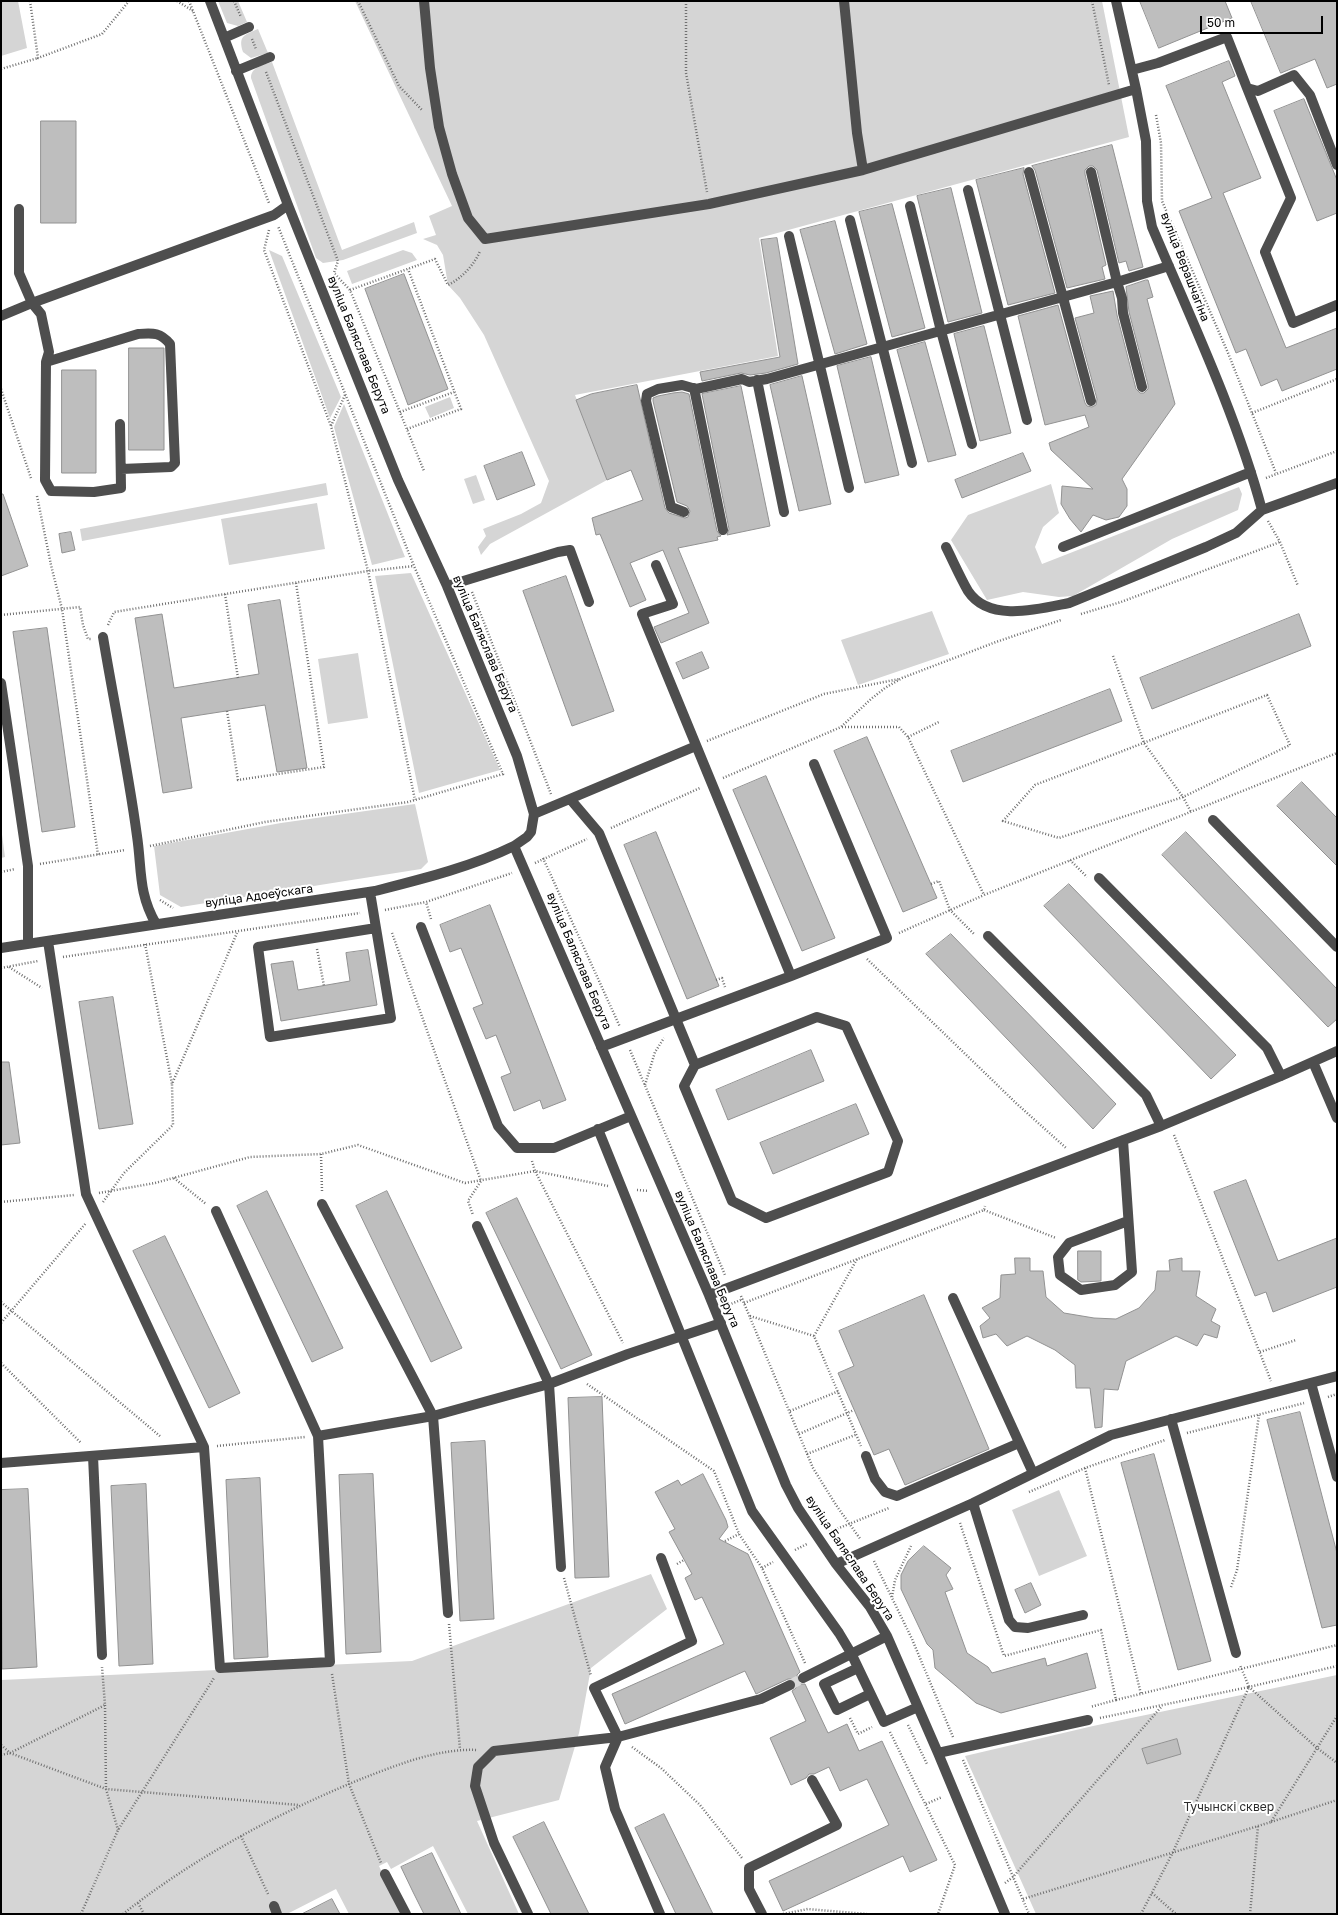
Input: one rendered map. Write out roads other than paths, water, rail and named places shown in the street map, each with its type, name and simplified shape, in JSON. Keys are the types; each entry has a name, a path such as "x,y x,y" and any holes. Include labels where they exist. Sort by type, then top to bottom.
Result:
{"street":[{"name":"вуліца Баляслава Берута","path":"210,1 288,205 398,480 447,586 517,756 534,814 531,832 527,837 514,846 709,1294 786,1485 798,1508 836,1564 870,1607 887,1636 938,1753 995,1891 1001,1913"},
{"path":"424,1 430,68 439,128 452,174 468,218 485,239 709,204 863,170 1111,95 1136,89"},
{"path":"844,1 857,133 863,170"},
{"name":"вуліца Верашчагіна","path":"1116,1 1146,141 1147,201 1152,227 1214,374 1255,483 1262,510"},
{"path":"224,38 248,28"},
{"path":"1132,70 1158,63 1226,37 1291,198 1266,252 1293,323 1337,305"},
{"path":"236,71 266,59"},
{"path":"1247,88 1258,91 1294,75 1310,95 1337,165"},
{"path":"1029,172 1091,401"},
{"path":"1091,172 1122,298 1123,313 1142,387"},
{"path":"968,190 1027,420"},
{"path":"1,316 32,303 274,214 288,205"},
{"path":"910,206 941,331 972,444"},
{"path":"19,209 19,273 32,303 41,314 49,352 46,362 45,480 51,491 94,492 121,488 120,424"},
{"path":"850,220 912,463"},
{"path":"789,236 849,488"},
{"path":"684,512 671,507 646,401 648,394 682,384 694,388 742,379 749,382 999,315 1169,266"},
{"path":"46,362 138,334 152,333 164,336 170,344 175,463 171,467 121,469"},
{"path":"757,380 784,512"},
{"path":"694,388 723,530"},
{"path":"1063,547 1251,472"},
{"path":"946,547 969,592 983,606 1003,611 1048,607 1069,603 1206,547 1236,533 1262,510 1337,483"},
{"path":"447,586 468,581 558,552 570,550 589,602"},
{"path":"656,565 672,604 642,614 791,976"},
{"path":"103,638 138,837 143,896 148,910 156,924"},
{"path":"1,683 28,866 28,944"},
{"path":"534,814 571,800 696,746"},
{"path":"601,1047 858,951 887,938 814,764"},
{"path":"571,800 599,833 695,1065"},
{"path":"1213,820 1337,947"},
{"name":"вуліца Адоеўскага","path":"1,948 370,892 436,875 495,855 514,846"},
{"path":"1095,881 1267,1048 1281,1076"},
{"path":"370,892 378,911 376,928 391,1018 270,1037 258,947 376,928"},
{"path":"421,927 498,1126 517,1148 554,1148 632,1116"},
{"path":"988,936 1146,1095 1161,1126"},
{"path":"48,941 86,1194 94,1214 204,1447 220,1668 330,1662 318,1436 216,1211"},
{"path":"817,1017 846,1026 898,1141 888,1172 766,1218 732,1201 684,1086 695,1065 817,1017"},
{"path":"709,1294 737,1285 1161,1126 1337,1051"},
{"path":"1313,1062 1337,1118"},
{"path":"598,1129 752,1510 839,1633 851,1653 884,1722 918,1707"},
{"path":"1123,1140 1132,1272 1116,1286 1081,1290 1060,1275 1058,1257 1069,1243 1128,1221"},
{"path":"322,1204 433,1416 448,1613"},
{"path":"477,1226 548,1384 561,1567"},
{"path":"953,1298 1033,1473"},
{"path":"318,1436 433,1416 548,1384 628,1354 720,1323"},
{"path":"836,1564 973,1503 1111,1435 1337,1376"},
{"path":"1311,1383 1337,1477"},
{"path":"1171,1419 1236,1653"},
{"path":"866,1456 875,1479 885,1492 897,1496 1019,1443"},
{"path":"1,1463 204,1447"},
{"path":"93,1456 102,1655"},
{"path":"973,1503 1009,1620 1015,1627 1028,1628 1083,1615"},
{"path":"660,1914 615,1809 605,1767 618,1737 594,1688 692,1641 661,1558"},
{"path":"806,1676 887,1636"},
{"path":"858,1668 824,1684 837,1710 870,1694"},
{"path":"528,1914 494,1843 475,1786 478,1767 494,1751 618,1737 761,1699 790,1685"},
{"path":"938,1753 1088,1720"},
{"path":"762,1914 749,1889 749,1868 837,1825 812,1780"},
{"path":"385,1874 406,1914"}],"tunnel":[{"path":"790,1685 803,1678"}],"park label":[{"name":"Тучынскі сквер","path":"1229,1807"}]}
